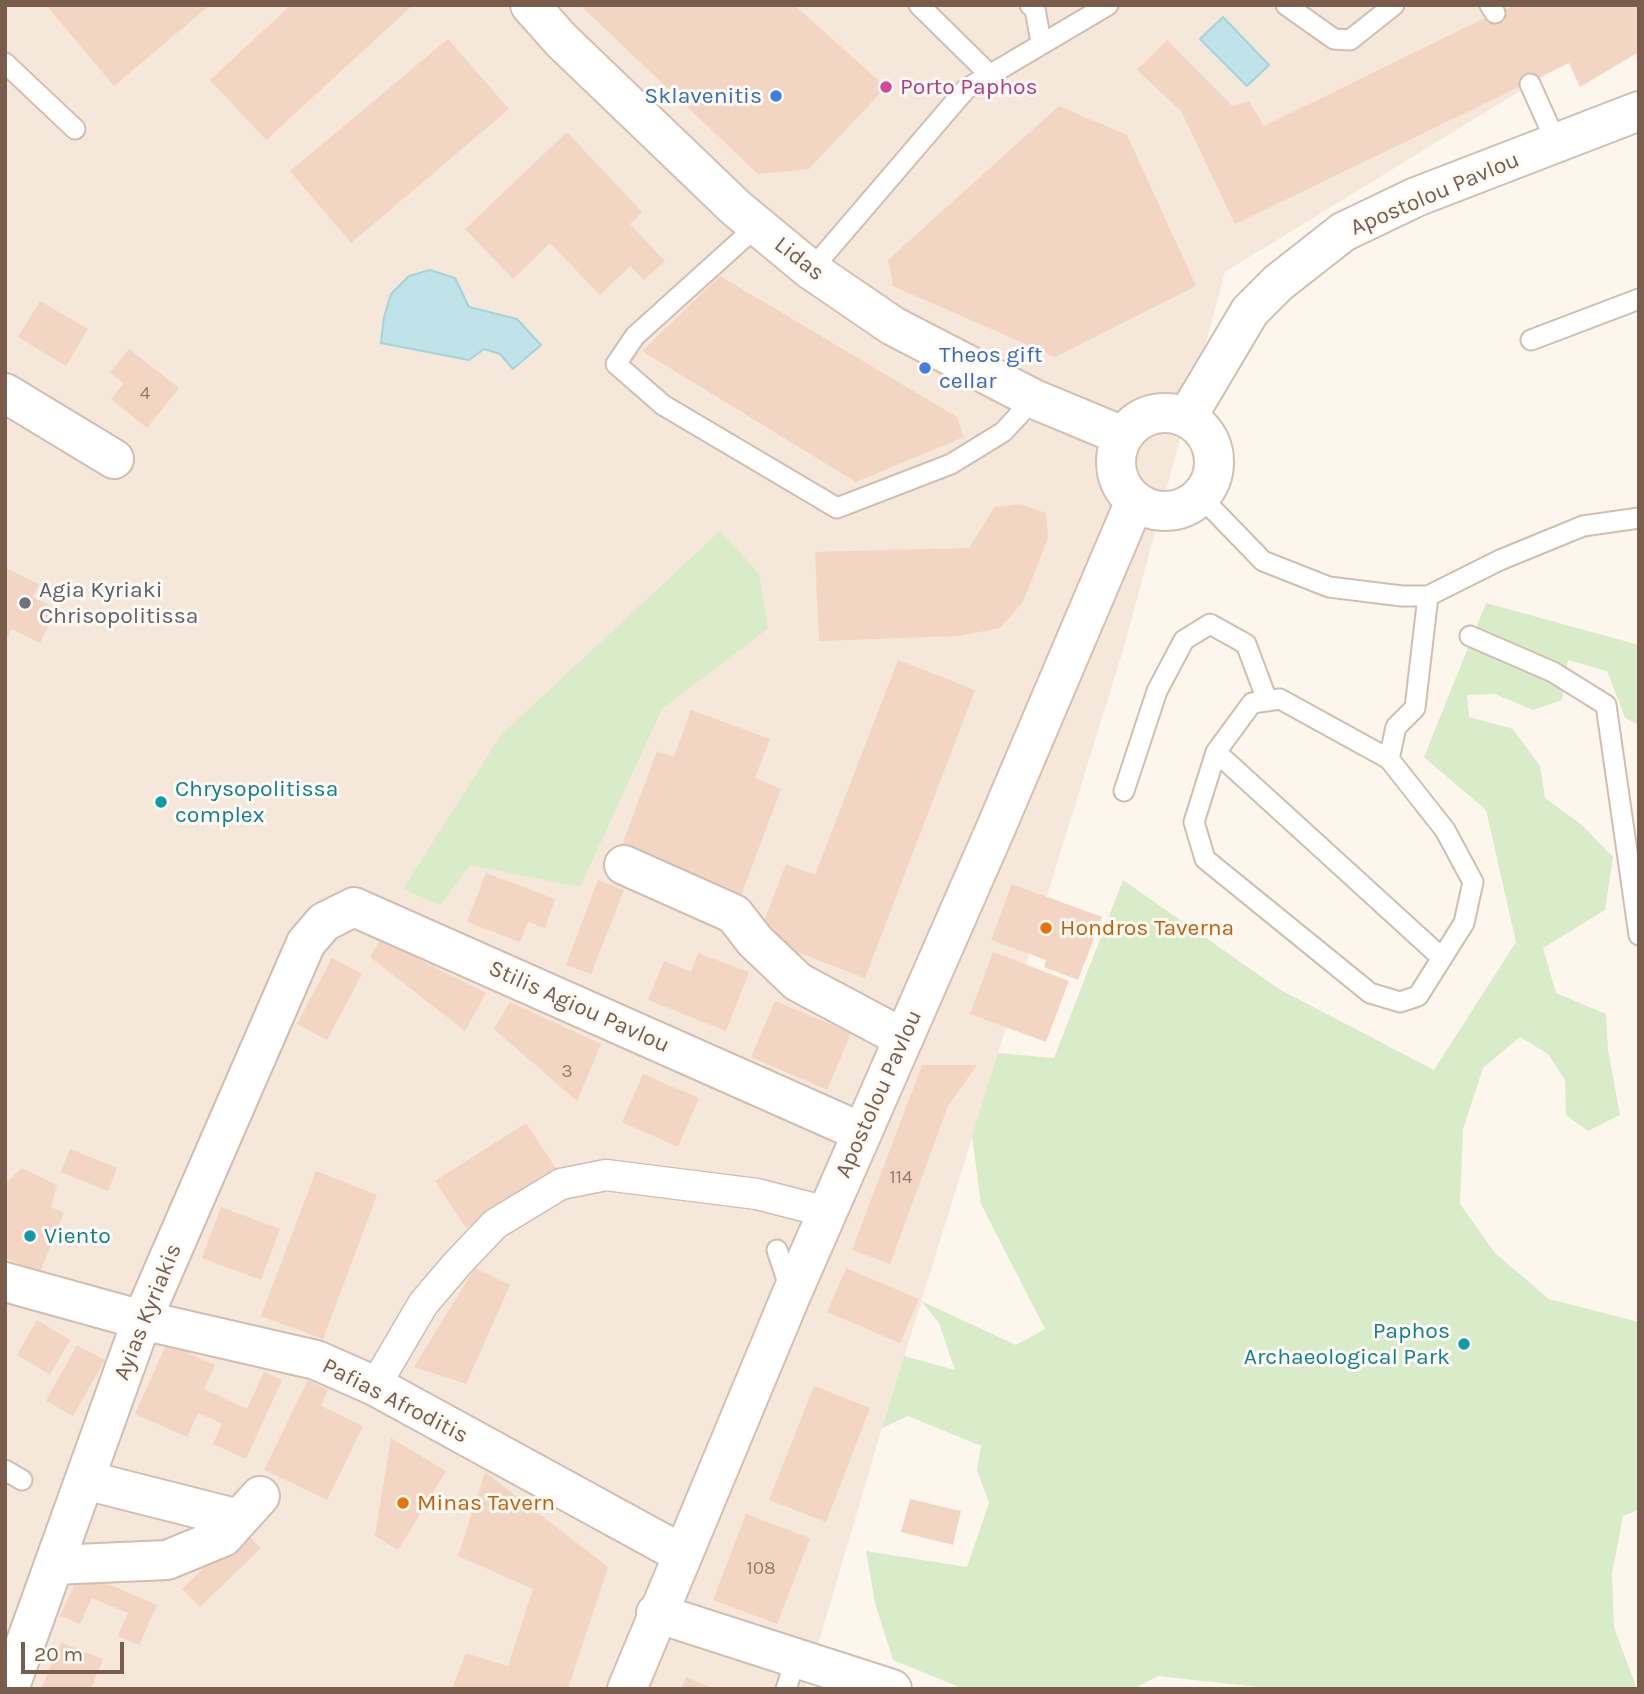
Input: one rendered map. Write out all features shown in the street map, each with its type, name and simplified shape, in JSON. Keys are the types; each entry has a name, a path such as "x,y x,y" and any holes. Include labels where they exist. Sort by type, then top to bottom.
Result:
{"street":[{"name":"Lidas","path":"530,5 561,40 757,226 811,270 893,326 1034,399 1123,436"},
{"name":"Apostolou Pavlou","path":"1187,417 1250,311 1278,283 1343,232 1416,197 1639,111"},
{"path":"5,393 114,459"},
{"path":"1169,413 1187,417 1207,436 1215,461 1214,474 1201,497 1175,511 1161,511 1135,501 1118,478 1116,464 1123,436 1149,415 1169,413"},
{"name":"Apostolou Pavlou","path":"627,1689 656,1613 792,1293 995,830 1135,501"},
{"path":"624,865 734,914 755,941 798,982 903,1038"},
{"name":"Stilis Agiou Pavlou","path":"306,943 324,922 354,907 861,1132"},
{"name":"Ayias Kyriakis","path":"9,1689 142,1320 306,943"},
{"path":"375,1386 423,1304 457,1264 495,1224 561,1184 606,1175 757,1194 827,1212"},
{"name":"Pafias Afroditis","path":"5,1282 142,1320 316,1360 375,1386 682,1554"},
{"path":"54,1565 167,1560 223,1537 250,1507 85,1480"},
{"path":"656,1613 791,1673 892,1689"}],"lane":[{"path":"919,5 988,73"},
{"path":"1030,5 1035,9 1041,42"},
{"path":"811,270 952,103 988,73 1108,5"},
{"path":"1286,5 1327,35 1350,40 1394,5"},
{"path":"5,63 75,130"},
{"path":"1530,84 1557,144"},
{"path":"757,226 635,336 616,364 663,405 837,508 951,464 1003,432 1034,399"},
{"path":"1531,340 1639,299"},
{"path":"1201,497 1263,561 1329,587 1428,596 1500,560 1583,526 1639,518"},
{"path":"1389,759 1396,727 1415,708 1428,596"},
{"path":"1124,791 1157,691 1184,640 1210,624 1246,644 1266,700"},
{"path":"1469,636 1553,672 1606,705 1639,935"},
{"path":"1280,699 1389,759 1445,830 1473,882 1464,923 1418,996 1400,1002 1370,993 1205,859 1194,822 1216,752 1251,703 1280,699"},
{"path":"1216,752 1442,958"},
{"path":"776,1250 792,1293"}],"shaded area":[{"path":"5,5 1639,5 1639,18 1225,272 1124,647 882,1428 805,1689 5,1689"}],"green space":[{"path":"720,531 759,574 768,628 662,709 580,887 470,865 440,905 403,889 501,735"},
{"path":"1486,603 1639,645 1639,725 1625,718 1607,671 1568,660 1562,700 1533,710 1495,694 1467,695 1469,717 1513,729 1540,766 1545,798 1582,825 1613,857 1605,910 1543,948 1556,993 1606,1014 1608,1050 1620,1115 1588,1131 1566,1115 1565,1080 1548,1054 1520,1037 1483,1068 1463,1129 1460,1204 1495,1253 1549,1299 1639,1322 1639,1510 1623,1516 1612,1574 1614,1627 1637,1689 1276,1689 1158,1676 1133,1689 964,1689 893,1660 875,1603 866,1551 967,1567 989,1503 977,1470 981,1446 908,1416 882,1428 904,1356 955,1370 939,1323 921,1301 1016,1345 1045,1329 981,1204 972,1136 998,1053 1054,1058 1123,880 1279,989 1434,1070 1516,942 1486,810 1424,757"}],"water":[{"path":"1223,17 1269,65 1247,86 1200,39"},
{"path":"430,270 455,278 469,307 517,319 541,345 513,369 500,354 484,349 469,360 381,343 384,317 391,294 409,276"}],"building":[{"path":"46,5 210,5 114,86"},
{"path":"291,5 413,5 266,140 210,80"},
{"name":"Sklavenitis","path":"580,5 794,5 886,87 809,169 758,174"},
{"path":"1517,5 1639,5 1639,52 1580,87 1569,63 1235,224 1181,111 1137,70 1167,40 1232,106 1249,101 1264,126 1495,13"},
{"path":"448,39 509,109 351,243 290,171"},
{"path":"1059,106 1127,135 1196,286 1055,357 893,286 888,260"},
{"path":"567,132 642,212 630,224 665,261 644,280 630,266 600,295 550,243 513,279 465,229"},
{"path":"720,276 957,417 964,437 856,482 642,351"},
{"path":"40,301 88,329 66,366 18,337"},
{"path":"129,349 179,388 147,428 111,399 124,383 110,373"},
{"path":"1020,504 1046,513 1048,538 1023,602 1000,628 959,636 819,641 815,552 969,548 995,507"},
{"name":"Agia Kyriaki Chrisopolitissa","path":"5,568 39,584 33,597 57,609 40,643 12,629 5,642"},
{"path":"898,660 975,690 865,978 758,937 786,864 815,875"},
{"path":"691,710 770,739 755,778 781,789 739,901 618,856 657,751 674,757"},
{"path":"486,873 555,899 545,928 528,922 520,942 467,922"},
{"path":"598,880 624,890 591,974 566,965"},
{"name":"Hondros Taverna","path":"1012,884 1102,917 1078,980 1044,967 1046,960 991,940"},
{"path":"380,940 486,993 465,1031 370,957"},
{"path":"993,952 1069,981 1046,1042 970,1014"},
{"path":"698,953 749,972 726,1031 648,1000 664,961 691,972"},
{"path":"332,958 362,974 327,1040 297,1024"},
{"path":"775,1001 851,1033 827,1090 751,1057"},
{"path":"510,1002 601,1044 577,1101 494,1029"},
{"path":"922,1065 977,1065 948,1106 890,1264 852,1250"},
{"path":"643,1074 699,1098 678,1147 622,1122"},
{"path":"526,1123 557,1170 466,1228 435,1181"},
{"path":"70,1149 117,1168 108,1191 61,1172"},
{"name":"Viento","path":"22,1168 57,1185 51,1207 64,1213 40,1272 5,1258 5,1184"},
{"path":"316,1171 377,1195 323,1339 261,1316"},
{"path":"221,1207 280,1229 261,1280 202,1258"},
{"path":"475,1268 510,1285 466,1384 414,1367"},
{"path":"846,1268 919,1299 900,1343 827,1312"},
{"path":"37,1320 70,1340 50,1375 17,1355"},
{"path":"167,1343 215,1365 204,1389 247,1409 264,1372 282,1380 246,1459 213,1444 222,1424 198,1413 187,1437 135,1414"},
{"path":"77,1345 105,1360 73,1416 46,1401"},
{"path":"308,1380 328,1390 321,1406 363,1426 327,1500 264,1470"},
{"path":"814,1386 870,1408 826,1522 769,1500"},
{"name":"Minas Tavern","path":"391,1438 446,1471 398,1550 375,1536"},
{"path":"485,1472 608,1567 568,1689 452,1689 466,1653 508,1666 533,1589 458,1556"},
{"path":"910,1499 961,1511 953,1545 901,1532"},
{"path":"746,1514 810,1538 777,1624 713,1600"},
{"path":"243,1530 261,1548 200,1607 182,1589"},
{"path":"80,1572 157,1605 139,1645 118,1636 128,1613 92,1598 80,1624 60,1616"},
{"path":"61,1642 103,1659 91,1689 41,1689"},
{"path":"686,1677 714,1689 681,1689"}],"place":[{"name":"Porto Paphos","path":"886,87"},
{"name":"Sklavenitis","path":"776,96"},
{"name":"Theos gift cellar","path":"925,368"},
{"name":"Agia Kyriaki Chrisopolitissa","path":"25,603"},
{"name":"Chrysopolitissa complex","path":"161,802"},
{"name":"Hondros Taverna","path":"1046,928"},
{"name":"Viento","path":"30,1236"},
{"name":"Paphos Archaeological Park","path":"1464,1344"},
{"name":"Minas Tavern","path":"403,1503"}]}
